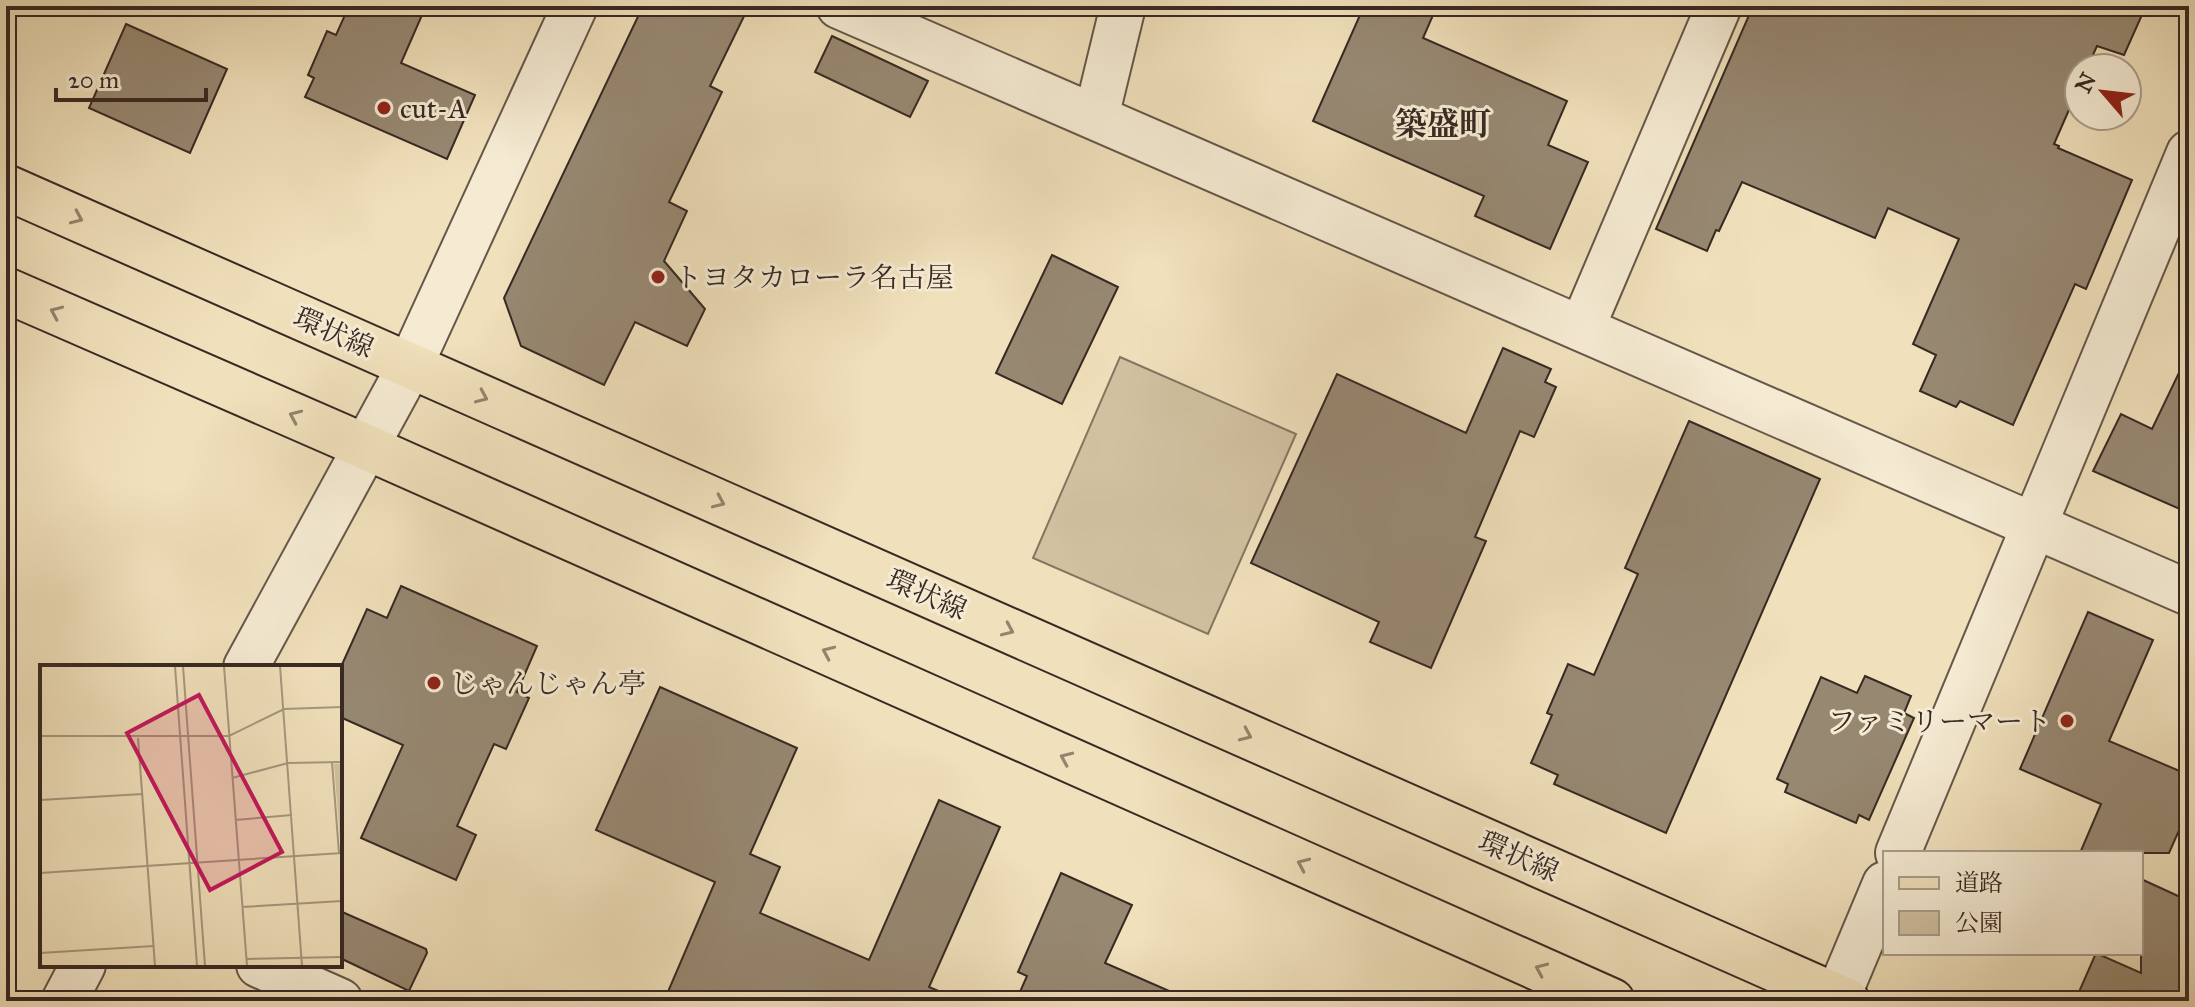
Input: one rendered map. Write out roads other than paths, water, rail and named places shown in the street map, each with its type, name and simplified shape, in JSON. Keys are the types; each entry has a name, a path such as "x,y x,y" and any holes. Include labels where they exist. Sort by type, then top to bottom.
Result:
{"main road":[{"name":"環状線","path":"6,187 1840,1000"},
{"path":"6,290 1612,1001"}],"street":[{"path":"247,665 410,366 575,6"},
{"path":"839,6 2189,593"},
{"path":"1096,117 1123,6"},
{"path":"1582,328 1719,6"},
{"path":"1899,851 2189,153"},
{"path":"1840,1000 1883,889"},
{"path":"64,1001 82,967"},
{"path":"264,967 340,1001"}],"place":[{"name":"cut-A","path":"384,108"},
{"name":"トヨタカローラ名古屋","path":"658,277"},
{"name":"じゃんじゃん亭","path":"434,683"},
{"name":"ファミリーマート","path":"2067,721"}],"district":[{"name":"築盛町","path":"1443,124"}]}
